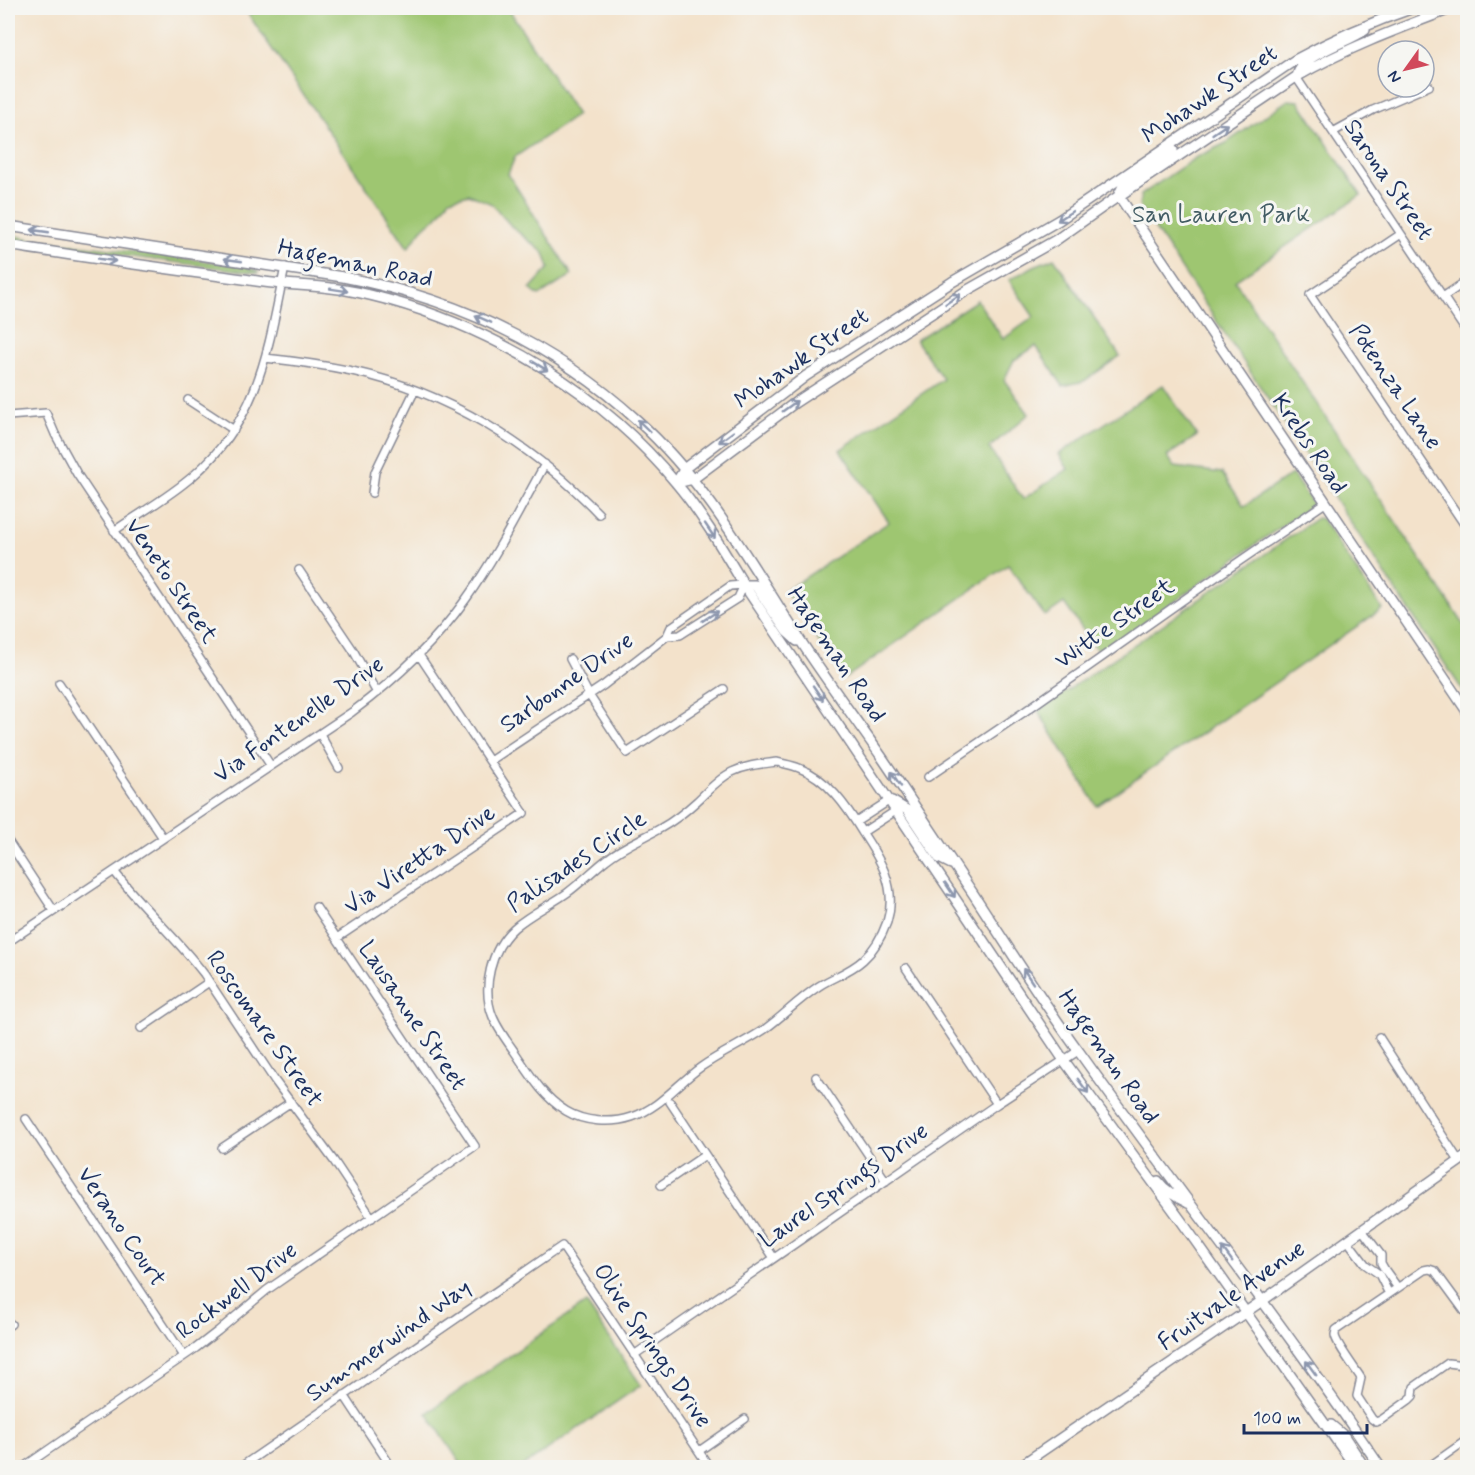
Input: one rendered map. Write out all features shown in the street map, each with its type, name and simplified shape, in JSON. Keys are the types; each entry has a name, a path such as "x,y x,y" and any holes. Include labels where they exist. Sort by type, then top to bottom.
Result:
{"main road":[{"name":"Mohawk Street","path":"676,483 685,468 806,376 952,282 1059,220 1295,60 1382,19 1413,8"},
{"path":"1119,196 1296,77 1369,40 1453,8"},
{"path":"1296,77 1298,70 1306,62 1357,36 1382,19"},
{"path":"1119,196 1127,182 1190,139 1213,116"},
{"name":"Mohawk Street","path":"676,483 693,479 796,402 966,291 1056,240 1119,196"},
{"name":"Krebs Road","path":"1119,196 1467,713"},
{"name":"Hageman Road","path":"8,226 285,267 400,289 457,307 519,336 570,367 610,396 639,422 685,468 724,521 808,651 1078,1051 1321,1381 1381,1467"},
{"name":"Hageman Road","path":"8,245 281,284 332,288 387,299 417,308 478,332 542,367 588,399 625,431 676,483 1064,1059 1356,1467"},
{"path":"744,585 755,585 787,632 808,651"},
{"path":"890,800 907,810 939,858 953,865"},
{"path":"1125,1143 1134,1148 1160,1185 1190,1204"},
{"name":"Fruitvale Avenue","path":"1017,1467 1262,1301 1467,1155"},
{"path":"1322,1418 1344,1436 1365,1467"}],"street":[{"name":"Sarona Street","path":"1296,77 1467,334"},
{"path":"1333,132 1399,99"},
{"name":"Potenza Lane","path":"1401,234 1310,295 1466,526"},
{"path":"114,531 192,477 215,454 234,430 252,396 265,358 285,267"},
{"path":"1443,297 1467,280"},
{"path":"265,358 318,364 376,377 453,406 512,439 545,464 599,514"},
{"path":"372,493 375,472 415,390"},
{"path":"188,399 234,430"},
{"name":"Veneto Street","path":"8,416 46,413 71,464 271,766"},
{"name":"Via Fontenelle Drive","path":"8,942 320,734 377,693 419,655 467,598 485,571 545,464"},
{"name":"Witte Street","path":"928,777 1325,503"},
{"path":"299,570 353,650 377,693"},
{"name":"Sarbonne Drive","path":"490,761 619,674 667,636 670,627 730,586 744,585 738,598 680,635 667,636"},
{"path":"419,655 490,761"},
{"path":"570,659 589,695 627,753 724,689"},
{"path":"59,682 163,838"},
{"path":"320,734 339,768"},
{"name":"Via Viretta Drive","path":"337,938 524,813 490,761"},
{"name":"Palisades Circle","path":"777,762 800,768 821,780 838,798 863,832 886,873 890,896 888,920 878,942 863,960 801,998 752,1037 699,1068 650,1109 631,1118 610,1122 590,1120 570,1113 552,1102 538,1087 502,1035 492,1014 488,991 490,968 499,946 514,928 573,889 623,848 678,817 730,773 752,764 777,762"},
{"path":"856,822 890,800"},
{"path":"863,832 897,810"},
{"path":"869,814 876,824"},
{"path":"8,841 54,911"},
{"name":"Roscomare Street","path":"114,871 125,886 192,958 372,1218"},
{"name":"Lausanne Street","path":"316,907 476,1146"},
{"path":"906,968 997,1104"},
{"path":"141,1028 209,982"},
{"path":"1379,1037 1459,1161"},
{"name":"Laurel Springs Drive","path":"634,1354 997,1104 1078,1051"},
{"path":"816,1077 886,1181"},
{"path":"222,1148 291,1102"},
{"path":"670,1102 774,1258"},
{"name":"Verano Court","path":"26,1119 184,1356"},
{"name":"Rockwell Drive","path":"22,1467 184,1356 267,1290 476,1146"},
{"path":"661,1185 705,1155"},
{"path":"1362,1230 1381,1256 1381,1263 1398,1288"},
{"path":"1347,1240 1366,1265 1378,1274 1389,1294"},
{"name":"Olive Springs Drive","path":"562,1246 710,1467"},
{"name":"Summerwind Way","path":"239,1467 562,1246"},
{"path":"1372,1269 1381,1263"},
{"path":"1467,1317 1435,1271 1429,1269 1424,1270 1336,1330 1334,1334 1361,1378 1357,1396 1376,1422 1409,1400 1413,1396 1414,1387 1448,1363 1467,1364"},
{"path":"344,1395 392,1467"},
{"path":"699,1451 745,1419"},
{"path":"1426,1467 1467,1439"}],"green space":[{"path":"244,8 508,8 577,115 515,157 508,174 572,275 539,296 530,289 549,268 544,253 512,227 492,204 469,194 450,199 437,217 424,227 408,248"},
{"name":"San Lauren Park","path":"1288,100 1299,101 1361,195 1235,281 1467,629 1467,697 1139,205 1141,195 1195,158 1226,143"},
{"path":"8,234 30,239 245,266 258,273 40,245 8,239"},
{"path":"1054,258 1120,356 1084,381 1063,386 1036,346 1014,360 1004,380 1029,414 989,448 1023,499 1068,469 1059,454 1163,385 1197,436 1167,456 1175,467 1222,473 1244,506 1292,474 1313,504 1100,654 1064,603 1045,616 1008,565 844,679 785,591 889,522 840,450 943,379 916,340 977,300 1003,339 1034,317 1009,280"},
{"path":"1317,518 1322,519 1382,609 1097,806 1038,711"},
{"path":"586,1303 641,1385 522,1467 463,1467 427,1413"}]}
